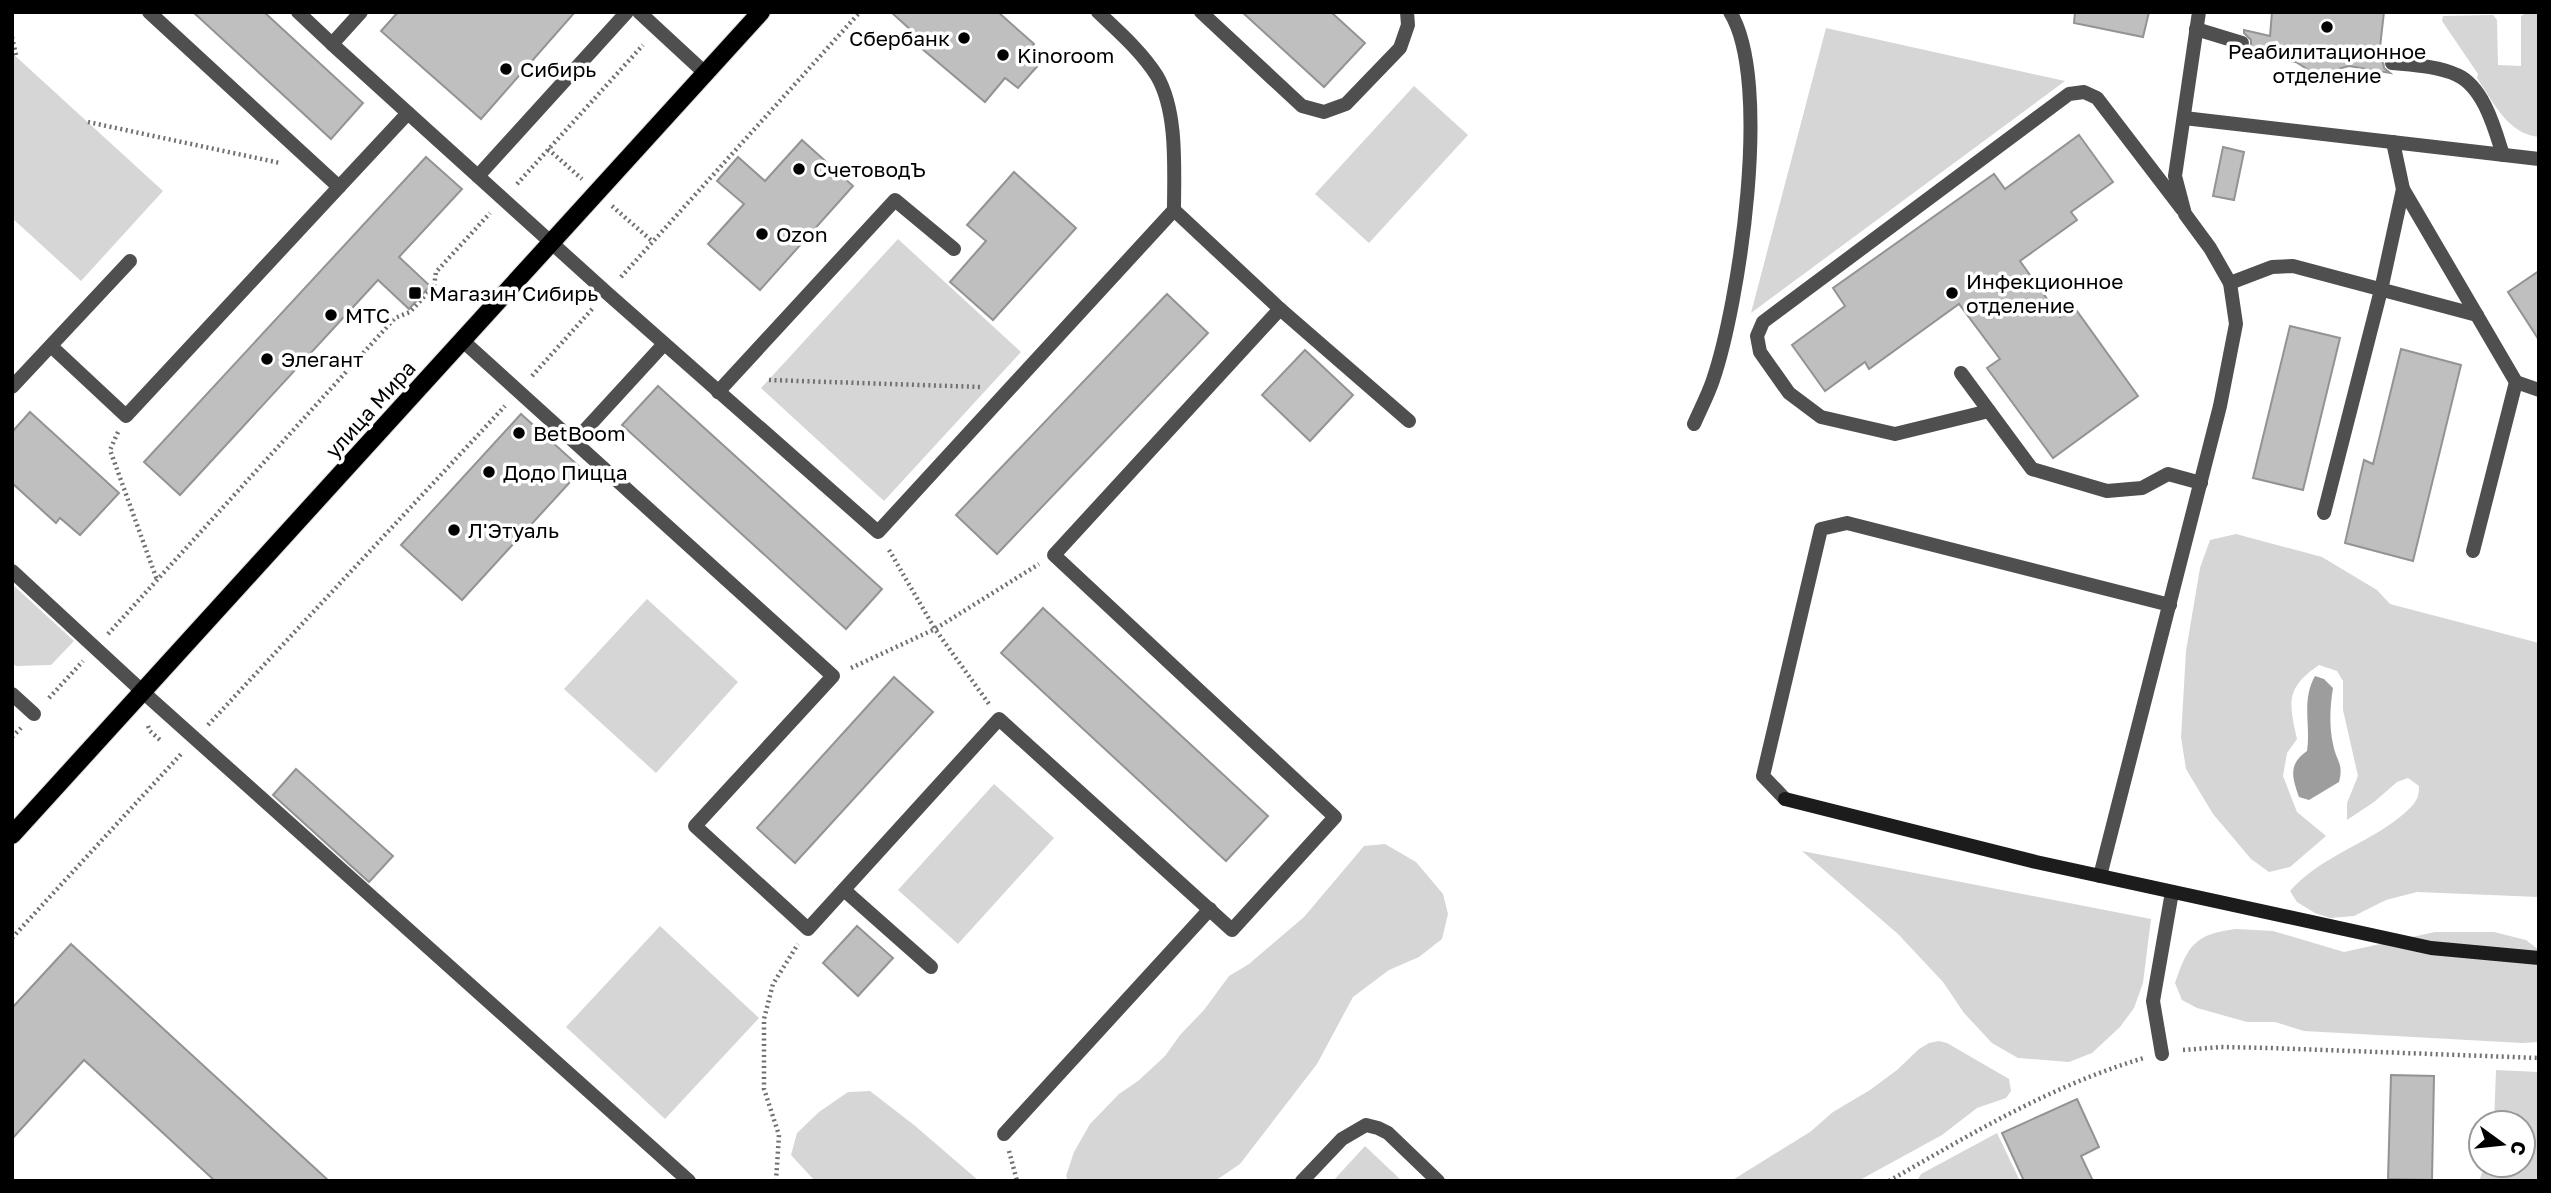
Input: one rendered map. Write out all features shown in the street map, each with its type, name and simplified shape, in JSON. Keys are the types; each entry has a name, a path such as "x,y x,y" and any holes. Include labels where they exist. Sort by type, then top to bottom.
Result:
{"main road":[{"name":"улица Мира","path":"13,832 761,12"}],"street":[{"path":"149,12 339,187"},
{"path":"298,12 551,243 878,532 1174,210 1174,149 1168,105 1158,78 1135,48 1098,12"},
{"path":"332,44 361,12"},
{"path":"478,176 627,12"},
{"path":"639,12 705,72"},
{"path":"1201,12 1302,106 1324,112 1346,104 1400,48 1409,25 1406,12"},
{"path":"1694,424 1713,379 1738,276 1749,160 1752,103 1745,56 1735,20 1730,12"},
{"path":"2185,214 2175,176 2199,12"},
{"path":"2196,29 2242,43"},
{"path":"2392,63 2426,67 2459,76 2477,92 2503,155"},
{"path":"1989,411 1895,434 1821,416 1789,393 1760,352 1757,336 1763,322 2069,93 2084,92 2097,98 2210,248 2230,283 2236,324 2220,406 2100,876"},
{"path":"51,346 126,416 408,113"},
{"path":"2184,118 2539,159"},
{"path":"2393,142 2403,190 2516,382 2539,390"},
{"path":"2324,513 2381,289 2403,190"},
{"path":"718,392 895,200 954,249"},
{"path":"1174,210 1280,309 1409,422"},
{"path":"12,387 130,261"},
{"path":"2230,283 2273,267 2293,266 2477,315"},
{"path":"463,341 833,676 695,826 808,929 999,719 1233,930 1335,817 1054,555 1280,309"},
{"path":"575,441 664,344"},
{"path":"1961,373 2032,469 2107,491 2142,488 2168,474 2201,483"},
{"path":"2473,551 2516,382"},
{"path":"2170,604 1847,523 1821,529 1763,776 1785,799 2100,876 2431,948 2539,958"},
{"path":"12,571 143,692 689,1181"},
{"path":"12,694 34,714"},
{"path":"844,890 931,967"},
{"path":"2162,1054 2153,1001 2172,892"},
{"path":"1004,1134 1210,909"},
{"path":"1302,1181 1342,1139 1366,1125 1388,1133 1438,1181"}],"path":[{"path":"12,737 395,318 410,312 426,295 434,286 436,272 658,29"},
{"path":"12,37 16,55"},
{"path":"88,122 283,164"},
{"path":"769,380 1010,388"},
{"path":"126,416 110,450 157,580"},
{"path":"878,532 935,629 999,719"},
{"path":"833,676 935,629 1054,555"},
{"path":"12,938 189,746"},
{"path":"776,1181 779,1135 764,1089 764,1019 773,984 808,929"},
{"path":"1889,1181 1976,1131 2067,1085 2103,1070 2162,1054 2221,1047 2539,1058"},
{"path":"1004,1134 1017,1181"}],"shaded area":[{"path":"2528,12 2539,12 2539,137 2518,130 2502,115 2442,21 2443,16 2493,15 2497,20 2498,65 2521,66 2521,16"},
{"path":"1826,28 2065,81 1751,313"},
{"path":"12,53 163,191 81,281 12,218"},
{"path":"1414,86 1468,135 1369,243 1315,194"},
{"path":"898,239 1021,352 884,501 761,388"},
{"path":"2236,534 2322,557 2377,590 2390,604 2539,643 2539,897 2417,892 2386,900 2354,916 2330,918 2297,902 2290,891 2303,878 2398,818 2414,803 2419,792 2419,786 2408,778 2397,782 2347,820 2347,803 2358,776 2343,710 2343,681 2337,671 2319,665 2300,681 2292,697 2292,715 2297,739 2287,753 2283,776 2297,812 2326,836 2290,867 2269,872 2251,859 2213,814 2186,769 2181,737 2186,651 2200,568 2210,540"},
{"path":"12,584 74,641 51,665 16,666 12,663"},
{"path":"647,599 738,682 656,773 564,689"},
{"path":"2315,676 2324,679 2333,688 2331,730 2341,770 2339,782 2309,800 2299,797 2293,771 2297,761 2307,751 2307,704"},
{"path":"994,784 1054,838 958,944 898,890"},
{"path":"1385,844 1416,862 1443,894 1448,914 1442,939 1419,957 1389,970 1353,997 1317,1064 1240,1164 1215,1181 1068,1181 1066,1176 1074,1152 1090,1124 1119,1094 1165,1056 1229,976 1249,964 1304,917 1364,846"},
{"path":"1802,851 2151,919 2143,983 2134,1008 2120,1027 2092,1053 2069,1062 2018,1058 1992,1043 1964,1013 1943,982 1898,934"},
{"path":"660,926 759,1018 665,1119 566,1027"},
{"path":"2236,929 2273,931 2344,952 2435,932 2494,932 2526,940 2539,950 2539,1042 2304,1031 2275,1022 2247,1022 2197,1008 2182,1000 2175,983 2189,951 2202,938"},
{"path":"1939,1041 2009,1079 2011,1091 2006,1098 1977,1108 1942,1135 1858,1181 1731,1181 1810,1132 1833,1112 1870,1090 1919,1049"},
{"path":"2496,1070 2539,1072 2539,1181 2479,1181 2537,1179 2537,1109 2495,1109"},
{"path":"870,1091 979,1181 815,1181 791,1155 797,1133 819,1112 848,1092"},
{"path":"1997,1133 2020,1181 1917,1181 1921,1174"},
{"path":"1365,1146 1402,1181 1333,1181"}],"building":[{"path":"193,12 264,12 363,103 331,139"},
{"path":"398,12 575,12 481,119 381,31"},
{"path":"891,12 998,12 1034,44 1030,50 1042,61 1018,88 1005,78 985,102 908,37 913,32"},
{"path":"1242,12 1331,12 1365,43 1324,87"},
{"path":"2075,12 2149,12 2143,37 2074,23"},
{"path":"2272,12 2384,12 2380,47 2395,50 2394,54 2385,57 2383,61 2384,68 2390,73 2349,66 2323,73 2310,71 2296,62 2241,54 2251,45 2251,40 2244,30 2270,36"},
{"name":"Инфекционное отделение","path":"2079,135 2113,182 2071,212 2077,220 2020,261 2060,317 2074,307 2138,396 2053,458 1987,368 2000,359 1959,304 1869,369 1865,362 1825,391 1792,345 1845,306 1833,288 1994,174 2005,189"},
{"path":"802,140 853,186 760,290 708,244 744,204 717,181 738,157 765,181"},
{"path":"2223,147 2244,152 2234,200 2213,196"},
{"path":"426,157 462,189 399,257 430,286 409,309 378,280 180,495 144,462"},
{"path":"1014,172 1076,228 993,320 950,282 986,241 967,225"},
{"path":"2539,271 2539,340 2508,292"},
{"path":"1167,294 1208,333 997,554 956,515"},
{"path":"2290,326 2340,338 2303,490 2253,478"},
{"path":"2401,349 2461,365 2413,561 2345,543 2364,460 2373,464"},
{"path":"1305,350 1353,395 1310,441 1262,395"},
{"path":"658,386 882,589 846,629 622,425"},
{"path":"30,412 119,493 80,535 60,518 56,523 12,483 12,432"},
{"path":"521,414 582,469 462,600 401,545"},
{"path":"1043,608 1268,816 1226,861 1001,653"},
{"path":"894,677 933,712 795,863 757,828"},
{"path":"296,769 393,856 369,882 273,795"},
{"path":"857,926 893,958 858,996 823,963"},
{"path":"71,944 329,1181 215,1181 84,1060 12,1139 12,1008"},
{"path":"2391,1075 2434,1076 2432,1180 2388,1179"},
{"path":"2077,1099 2099,1147 2081,1156 2093,1181 2024,1181 2002,1133"}],"place":[{"name":"Реабилитационное отделение","path":"2327,27"},
{"name":"Сбербанк","path":"964,38"},
{"name":"Kinoroom","path":"1003,55"},
{"name":"Сибирь","path":"506,69"},
{"name":"СчетоводЪ","path":"799,169"},
{"name":"Ozon","path":"762,234"},
{"name":"Магазин Сибирь","path":"415,293"},
{"name":"Инфекционное отделение","path":"1952,293"},
{"name":"МТС","path":"331,315"},
{"name":"Элегант","path":"267,359"},
{"name":"BetBoom","path":"519,433"},
{"name":"Додо Пицца","path":"489,472"},
{"name":"Л'Этуаль","path":"454,530"}]}
